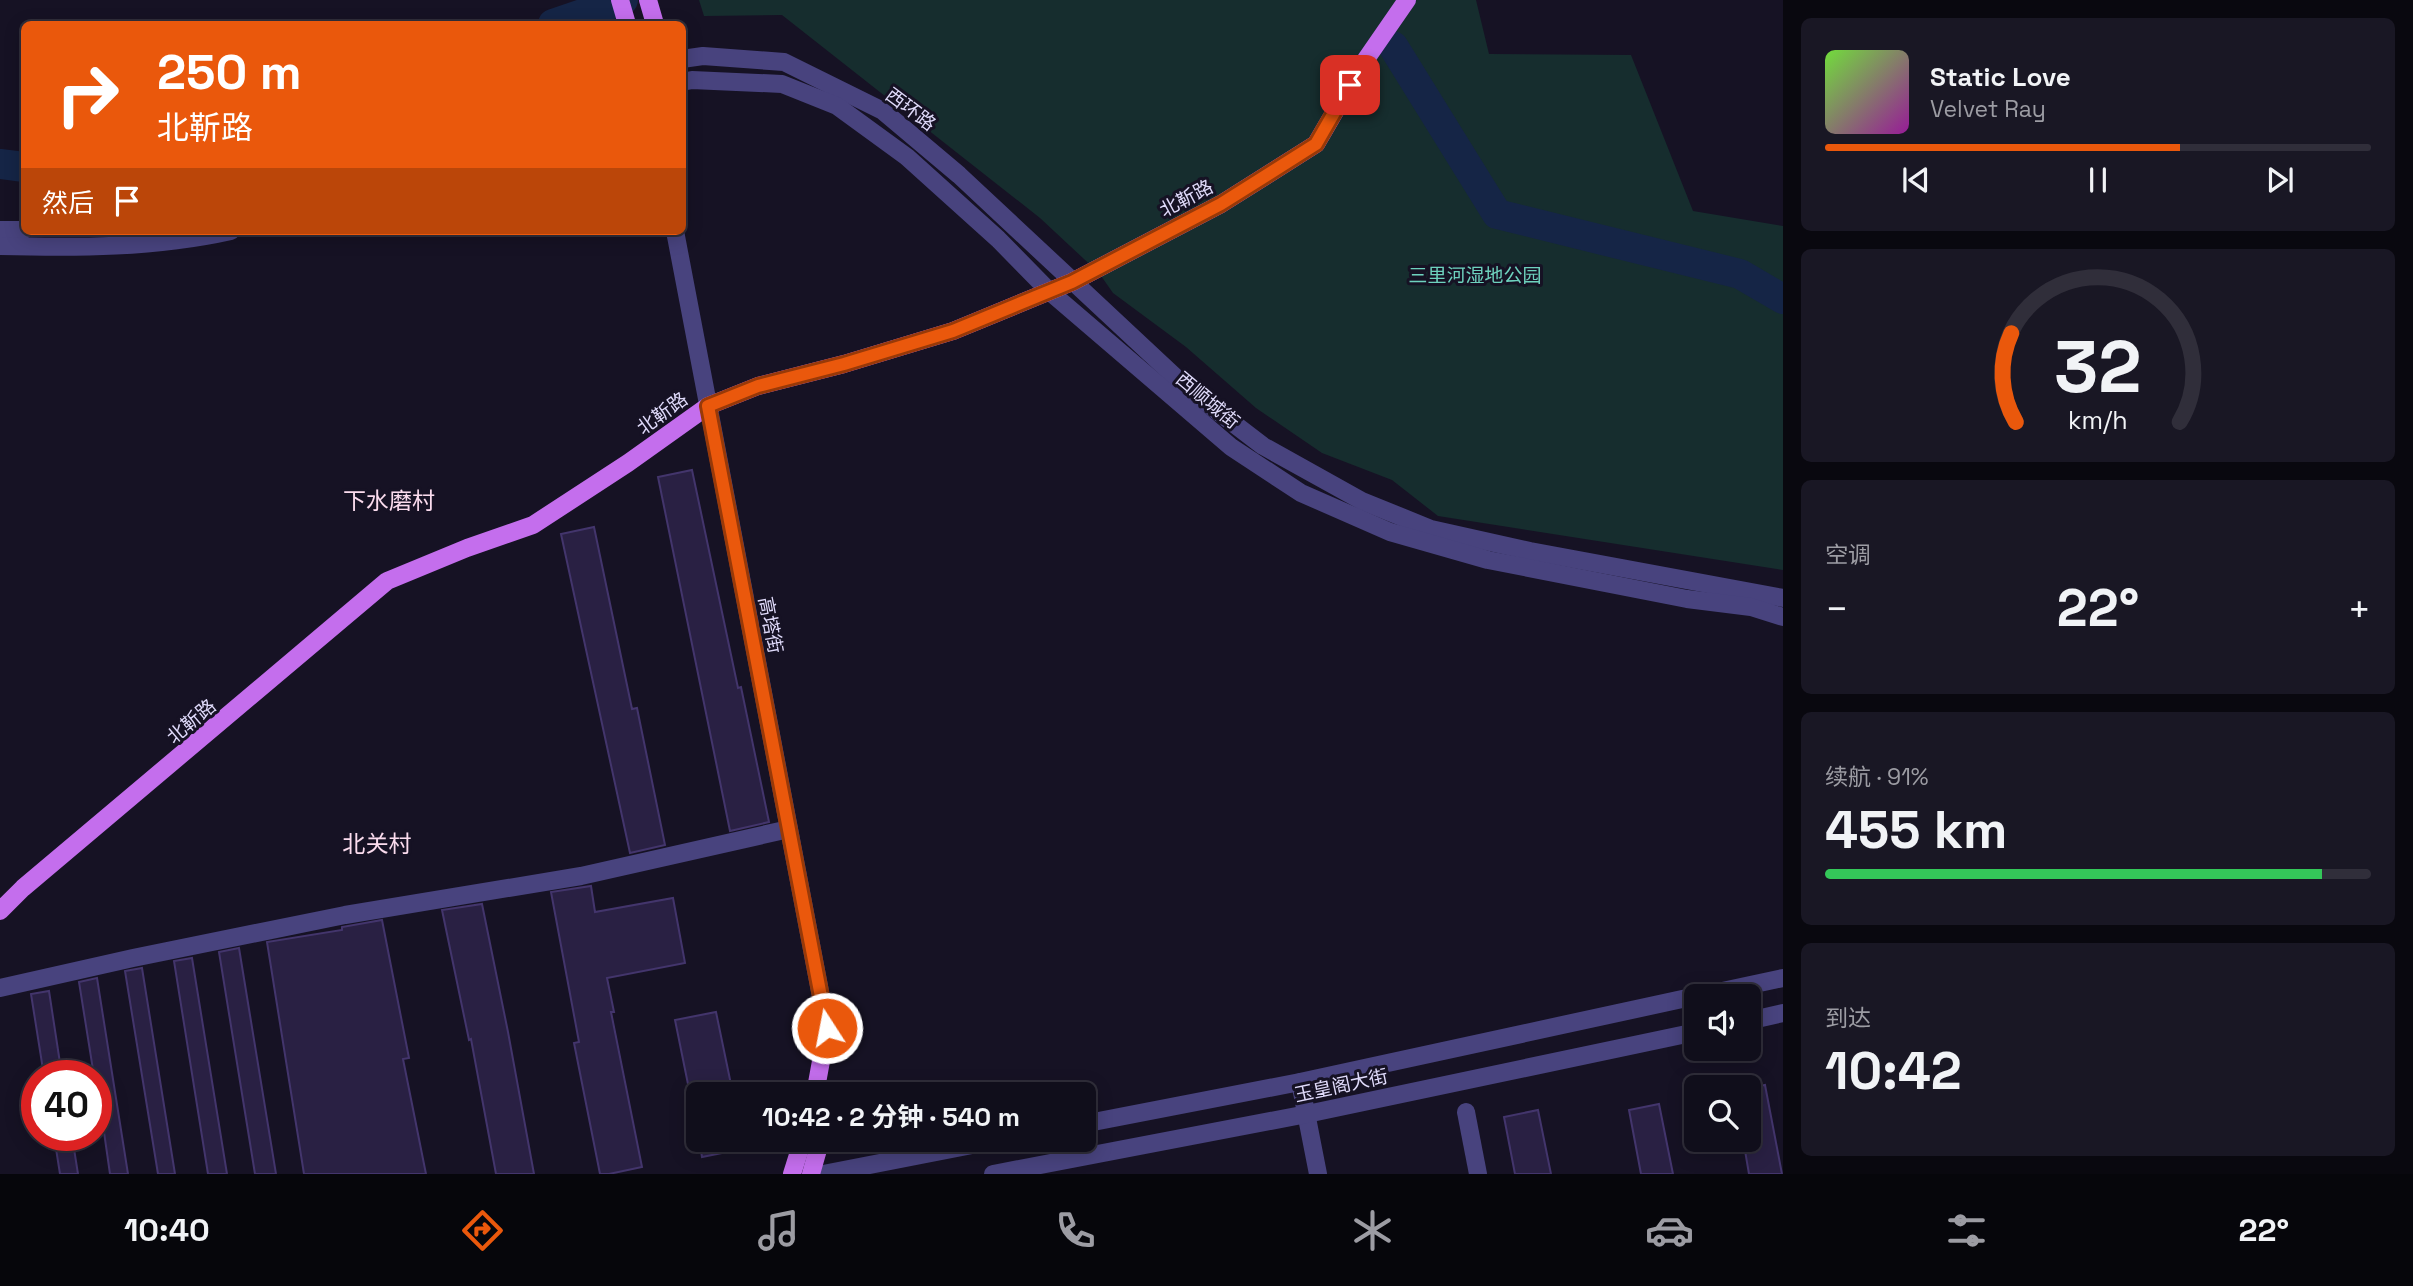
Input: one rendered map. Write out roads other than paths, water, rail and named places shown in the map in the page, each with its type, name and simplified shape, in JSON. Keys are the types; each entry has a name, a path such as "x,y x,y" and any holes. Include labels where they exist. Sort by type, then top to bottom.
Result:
{"main road":[{"path":"620,0 626,21"},
{"path":"648,0 654,21"},
{"name":"北靳路","path":"0,911 23,888 387,581 467,548 533,525 628,463 708,406 758,386 844,364 953,331 1072,282 1221,204 1316,144 1362,65 1407,0"},
{"name":"高塔街","path":"817,1082 827,1028"},
{"name":"高塔街","path":"827,1028 828,1082"},
{"path":"792,1174 799,1152"},
{"path":"811,1174 817,1152"}],"street":[{"name":"西环路","path":"686,58 703,55 784,62 883,111 959,175 1072,282"},
{"name":"西顺城街","path":"686,81 782,84 837,106 907,157 998,239 1049,291 1231,447 1301,493 1390,532 1488,560 1687,599 1751,607 1783,617"},
{"path":"0,230 21,230"},
{"path":"0,246 75,248 155,244 208,235"},
{"name":"高塔街","path":"676,235 827,1028"},
{"name":"西顺城街","path":"1072,282 1186,387 1264,446 1362,501 1431,529 1530,551 1783,598"},
{"path":"0,988 345,915 581,876 789,829"},
{"name":"玉皇阁大街","path":"1754,984 1783,978"},
{"name":"玉皇阁大街","path":"1096,1121 1300,1082 1684,999"},
{"path":"1761,1018 1783,1013"},
{"name":"玉皇阁大街","path":"993,1174 1307,1114 1684,1035"},
{"path":"1300,1082 1318,1174"},
{"path":"1466,1112 1478,1174"},
{"path":"822,1174 936,1152"}],"waterway":[{"path":"562,21 623,0"},
{"path":"1393,46 1497,214 1740,274 1783,299"},
{"path":"0,164 21,167"}],"district":[{"name":"下水磨村","path":"389,501"},
{"name":"北关村","path":"377,844"}],"park label":[{"name":"三里河湿地公园","path":"1475,275"}]}
